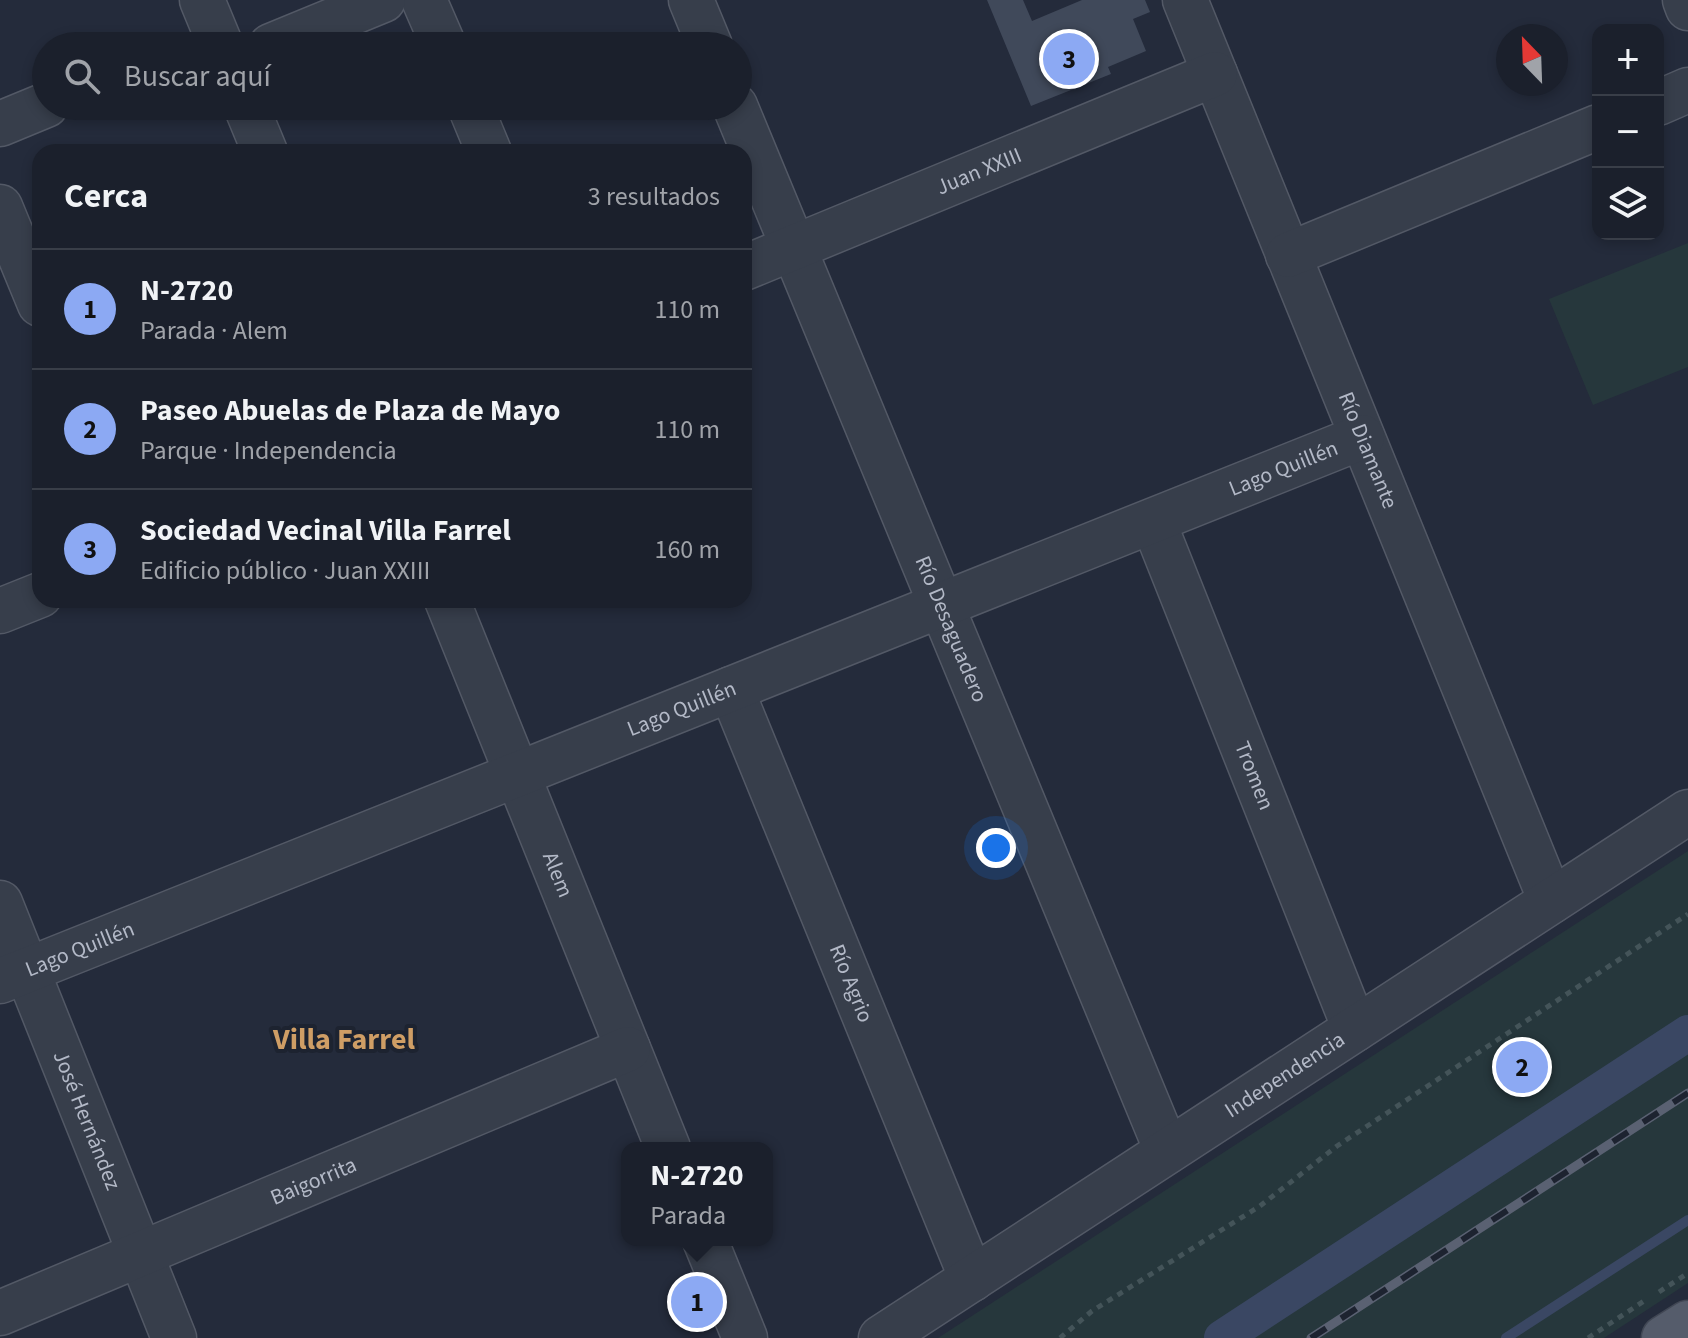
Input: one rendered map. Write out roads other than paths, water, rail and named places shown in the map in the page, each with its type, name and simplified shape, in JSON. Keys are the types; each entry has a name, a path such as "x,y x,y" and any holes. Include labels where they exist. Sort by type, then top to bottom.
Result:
{"main road":[{"path":"1664,1338 1688,1323"}],"street":[{"path":"305,32 383,0"},
{"path":"424,0 438,32"},
{"path":"691,0 704,32"},
{"name":"Río Diamante","path":"1185,0 1551,901"},
{"path":"1685,0 1688,8"},
{"name":"Juan XXIII","path":"752,265 1215,74"},
{"path":"1664,100 1688,90"},
{"path":"0,124 32,111"},
{"path":"252,120 262,144"},
{"path":"476,120 486,144"},
{"name":"Río Desaguadero","path":"741,120 751,144"},
{"path":"1288,255 1592,129"},
{"name":"Río Desaguadero","path":"752,147 1167,1151"},
{"path":"0,207 32,285"},
{"name":"Lago Quillén","path":"13,975 1362,437"},
{"name":"Tromen","path":"1153,521 1355,1029"},
{"path":"0,611 32,598"},
{"name":"Alem","path":"450,608 666,1142"},
{"name":"Río Agrio","path":"731,689 972,1279"},
{"name":"Independencia","path":"881,1338 1688,812"},
{"name":"José Hernández","path":"0,903 13,975 174,1338"},
{"name":"Baigorrita","path":"0,1313 628,1049"},
{"path":"707,1246 745,1338"}],"waterway":[{"path":"1222,1338 1688,1033"},
{"path":"1506,1338 1688,1220"}],"railway":[{"path":"1311,1338 1688,1093"}],"place":[{"name":"Sociedad Vecinal Villa Farrel","path":"1069,59"},
{"name":"Paseo Abuelas de Plaza de Mayo","path":"1522,1067"},
{"name":"N-2720","path":"697,1302"}],"district":[{"name":"Villa Farrel","path":"344,1039"}]}
